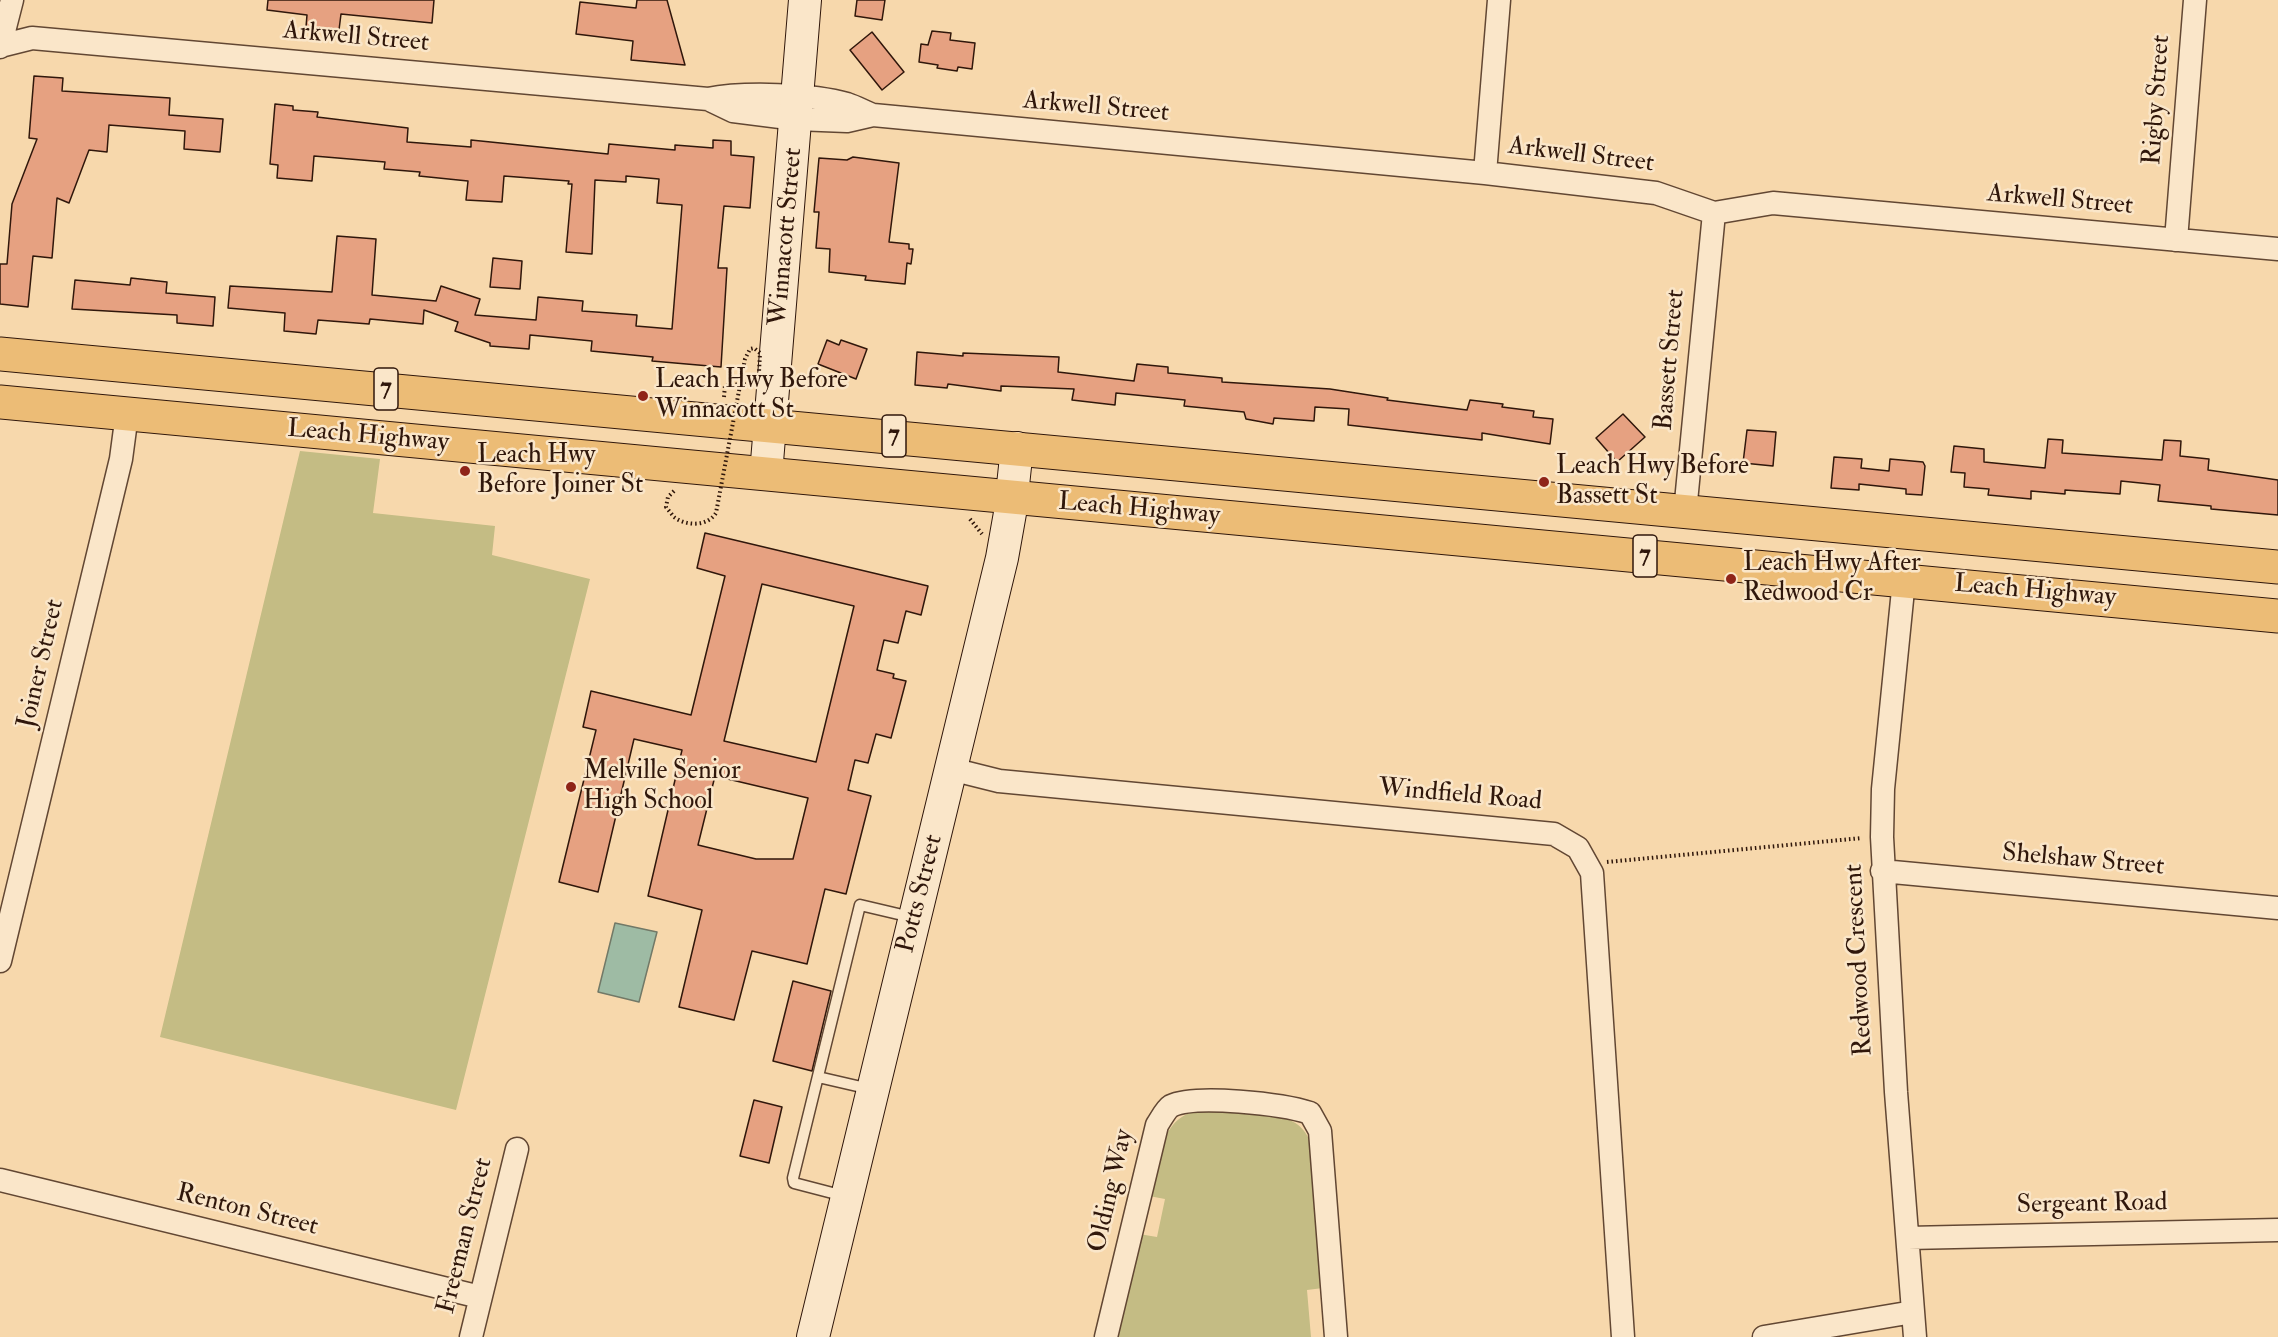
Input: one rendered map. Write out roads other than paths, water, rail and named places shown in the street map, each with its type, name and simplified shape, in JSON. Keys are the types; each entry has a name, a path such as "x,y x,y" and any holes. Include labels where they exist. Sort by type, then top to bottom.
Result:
{"highway":[{"name":"Leach Highway","path":"0,354 772,413 1017,448 2278,567"},
{"name":"Leach Highway","path":"0,402 2278,616"}],"street":[{"path":"0,47 12,0"},
{"name":"Winnacott Street","path":"766,474 806,0"},
{"path":"1485,173 1499,0"},
{"name":"Rigby Street","path":"2176,240 2195,0"},
{"name":"Arkwell Street","path":"0,47 32,38 708,99 733,111 797,108 847,121 873,115 1485,173 1656,193 1714,213 1773,203 2278,249"},
{"name":"Bassett Street","path":"1685,512 1714,213"},
{"name":"Joiner Street","path":"0,961 121,459 127,414"},
{"name":"Potts Street","path":"813,1337 1002,558 1012,498 1017,448"},
{"name":"Redwood Crescent","path":"1904,580 1883,789 1882,871 1915,1337"},
{"name":"Windfield Road","path":"951,769 999,781 1554,834 1578,848 1592,873 1623,1337"},
{"name":"Shelshaw Street","path":"1882,871 2278,908"},
{"name":"Olding Way","path":"1106,1337 1157,1125 1169,1107 1192,1100 1289,1107 1310,1113 1320,1131 1336,1337"},
{"name":"Freeman Street","path":"471,1337 517,1149"},
{"name":"Renton Street","path":"0,1180 480,1297"},
{"name":"Sergeant Road","path":"1908,1238 2278,1230"},
{"path":"1764,1337 1913,1312"}],"lane":[{"path":"847,1197 794,1183 793,1178 860,905 915,918"},
{"path":"818,1077 873,1090"}],"place":[{"name":"Leach Hwy Before Winnacott St","path":"643,396"},
{"name":"Leach Hwy Before Joiner St","path":"465,471"},
{"name":"Leach Hwy Before Bassett St","path":"1544,482"},
{"name":"Leach Hwy After Redwood Cr","path":"1731,579"},
{"name":"Melville Senior High School","path":"571,787"}]}
